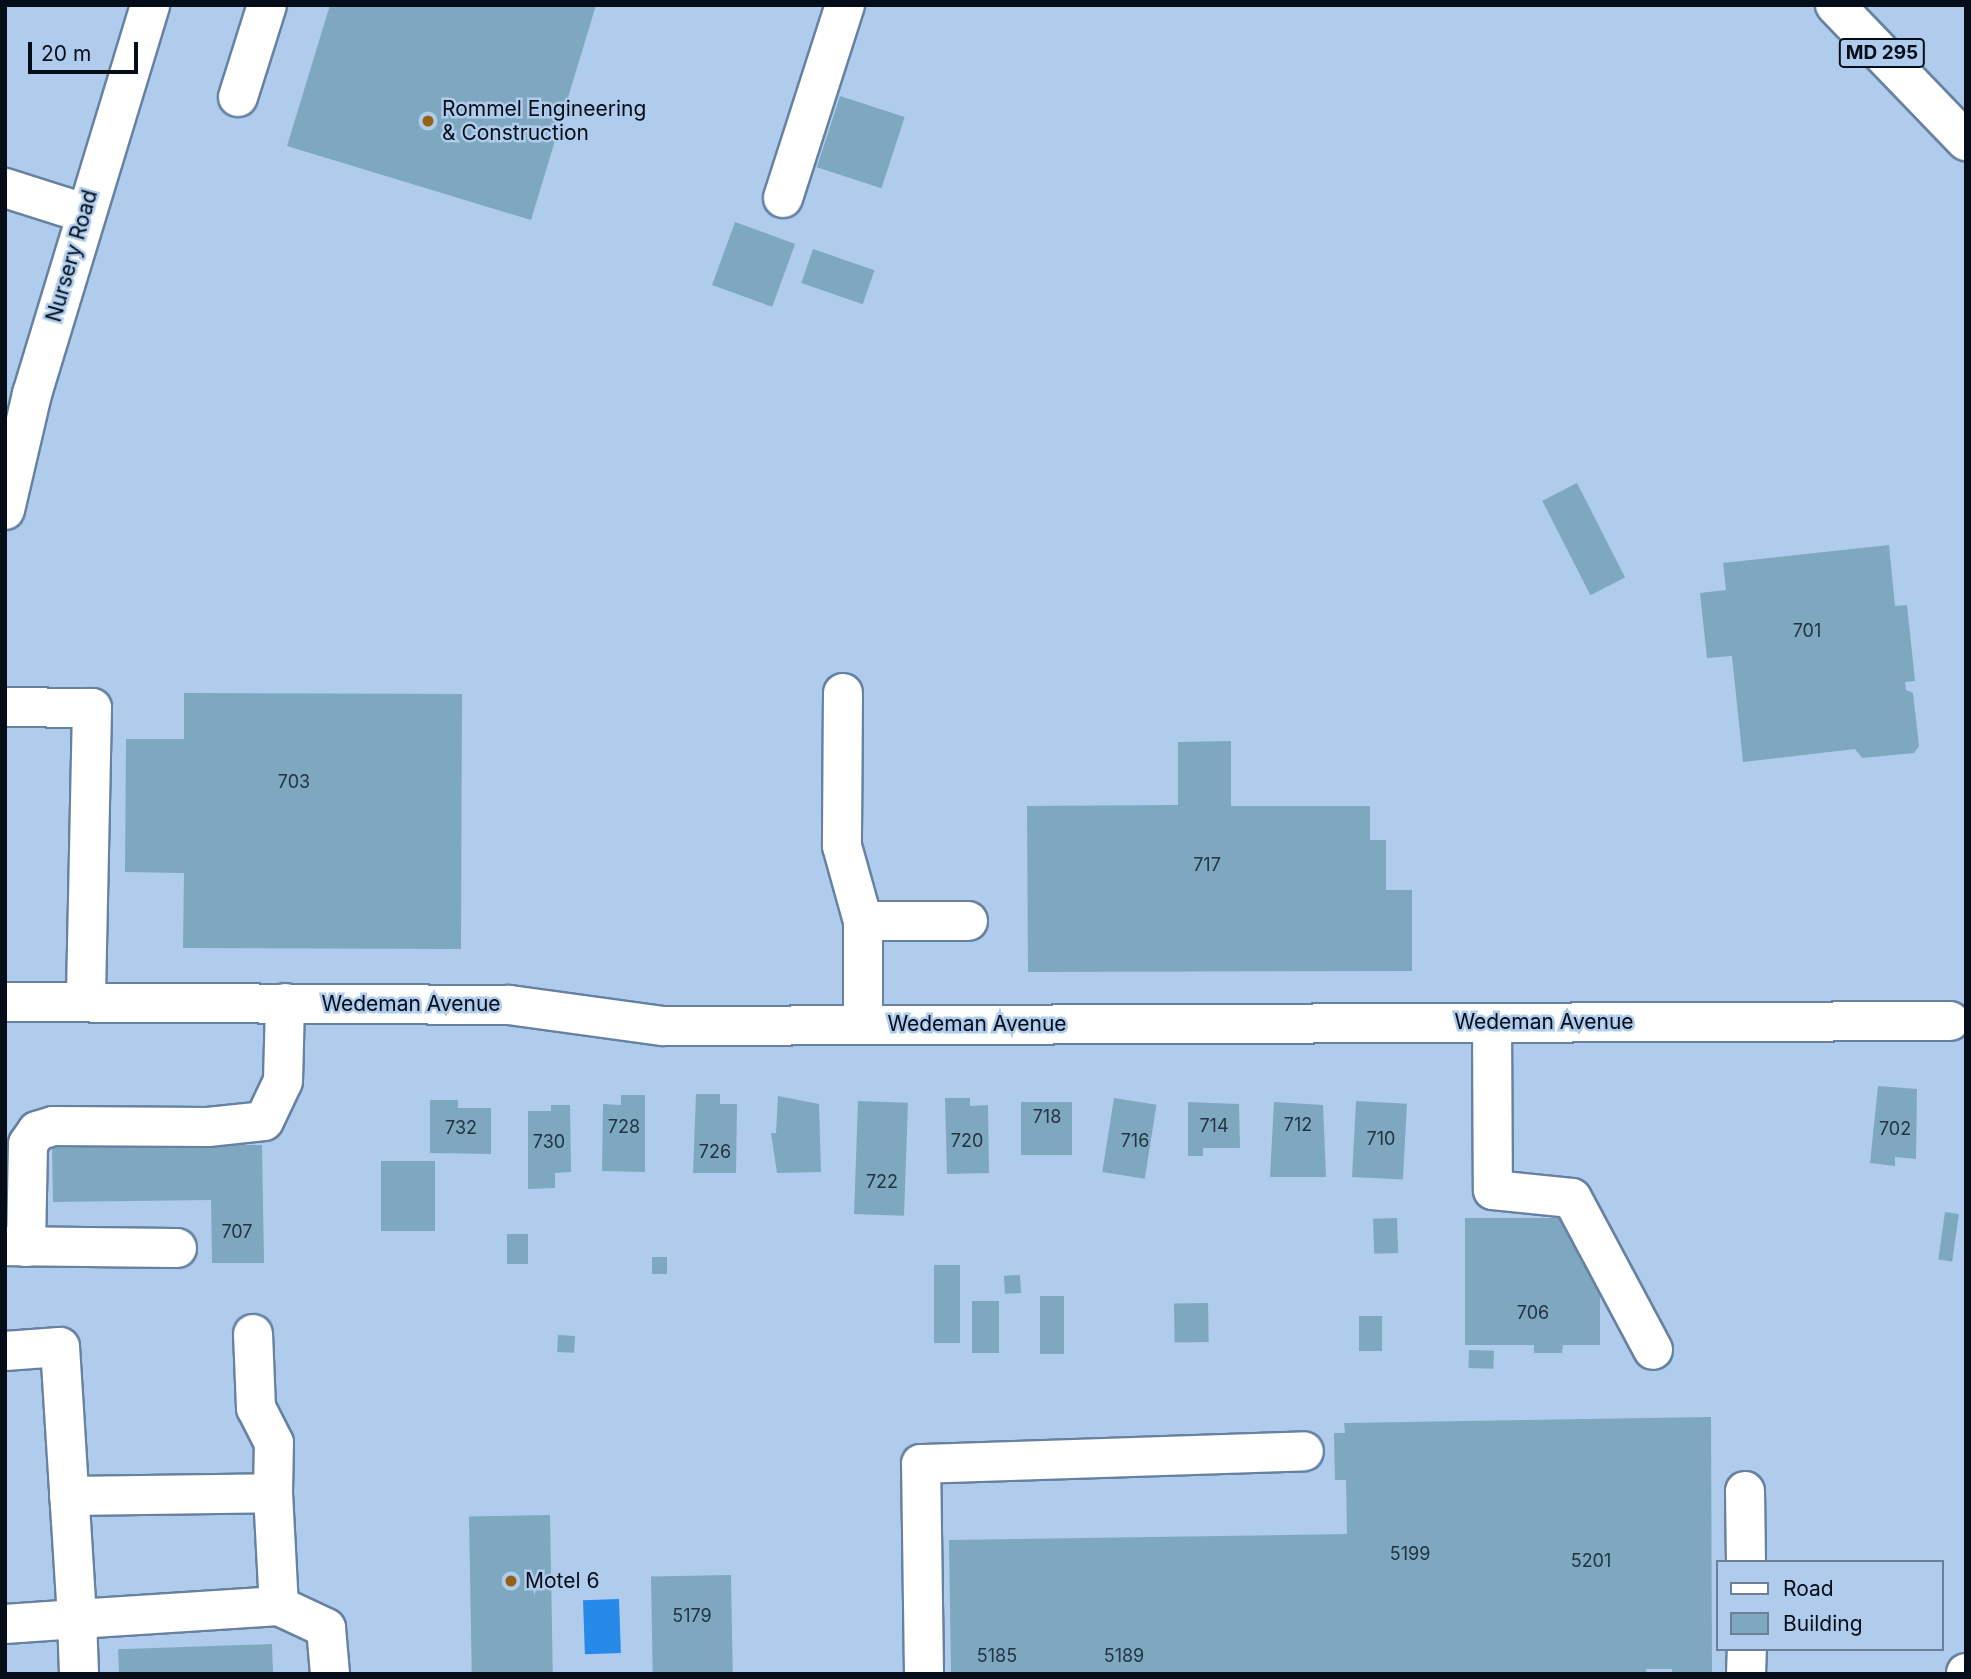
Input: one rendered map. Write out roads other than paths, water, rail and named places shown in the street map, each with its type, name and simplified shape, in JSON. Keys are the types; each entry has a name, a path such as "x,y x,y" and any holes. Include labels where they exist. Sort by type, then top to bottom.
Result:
{"main road":[{"name":"Nursery Road","path":"5,510 84,213 150,5"},
{"path":"238,97 267,5"},
{"path":"783,198 845,5"},
{"name":"MD 295","path":"1835,5 1966,141"},
{"path":"1928,102 1966,165"},
{"path":"5,188 84,213"},
{"path":"843,693 842,846 863,921 863,1025"},
{"path":"5,707 92,708 86,1002"},
{"path":"863,921 968,921"},
{"name":"Wedeman Avenue","path":"5,1002 509,1005 663,1026 1950,1021"},
{"path":"177,1248 15,1247 28,1144 37,1131 53,1126 208,1128 264,1121 283,1081 285,1003"},
{"path":"1492,1023 1493,1190 1572,1198 1653,1350"},
{"path":"253,1334 256,1408 274,1443 273,1493 279,1606"},
{"path":"5,1351 60,1347 79,1674"},
{"path":"924,1674 921,1464 1304,1451"},
{"path":"1745,1491 1746,1560"},
{"path":"69,1496 273,1493"},
{"path":"5,1624 279,1606 326,1628 330,1674"},
{"path":"1746,1674 1747,1651"}],"water":[{"path":"619,1599 621,1653 585,1654 583,1600"}],"place":[{"name":"Rommel Engineering & Construction","path":"428,121"},
{"name":"Motel 6","path":"511,1581"}]}
